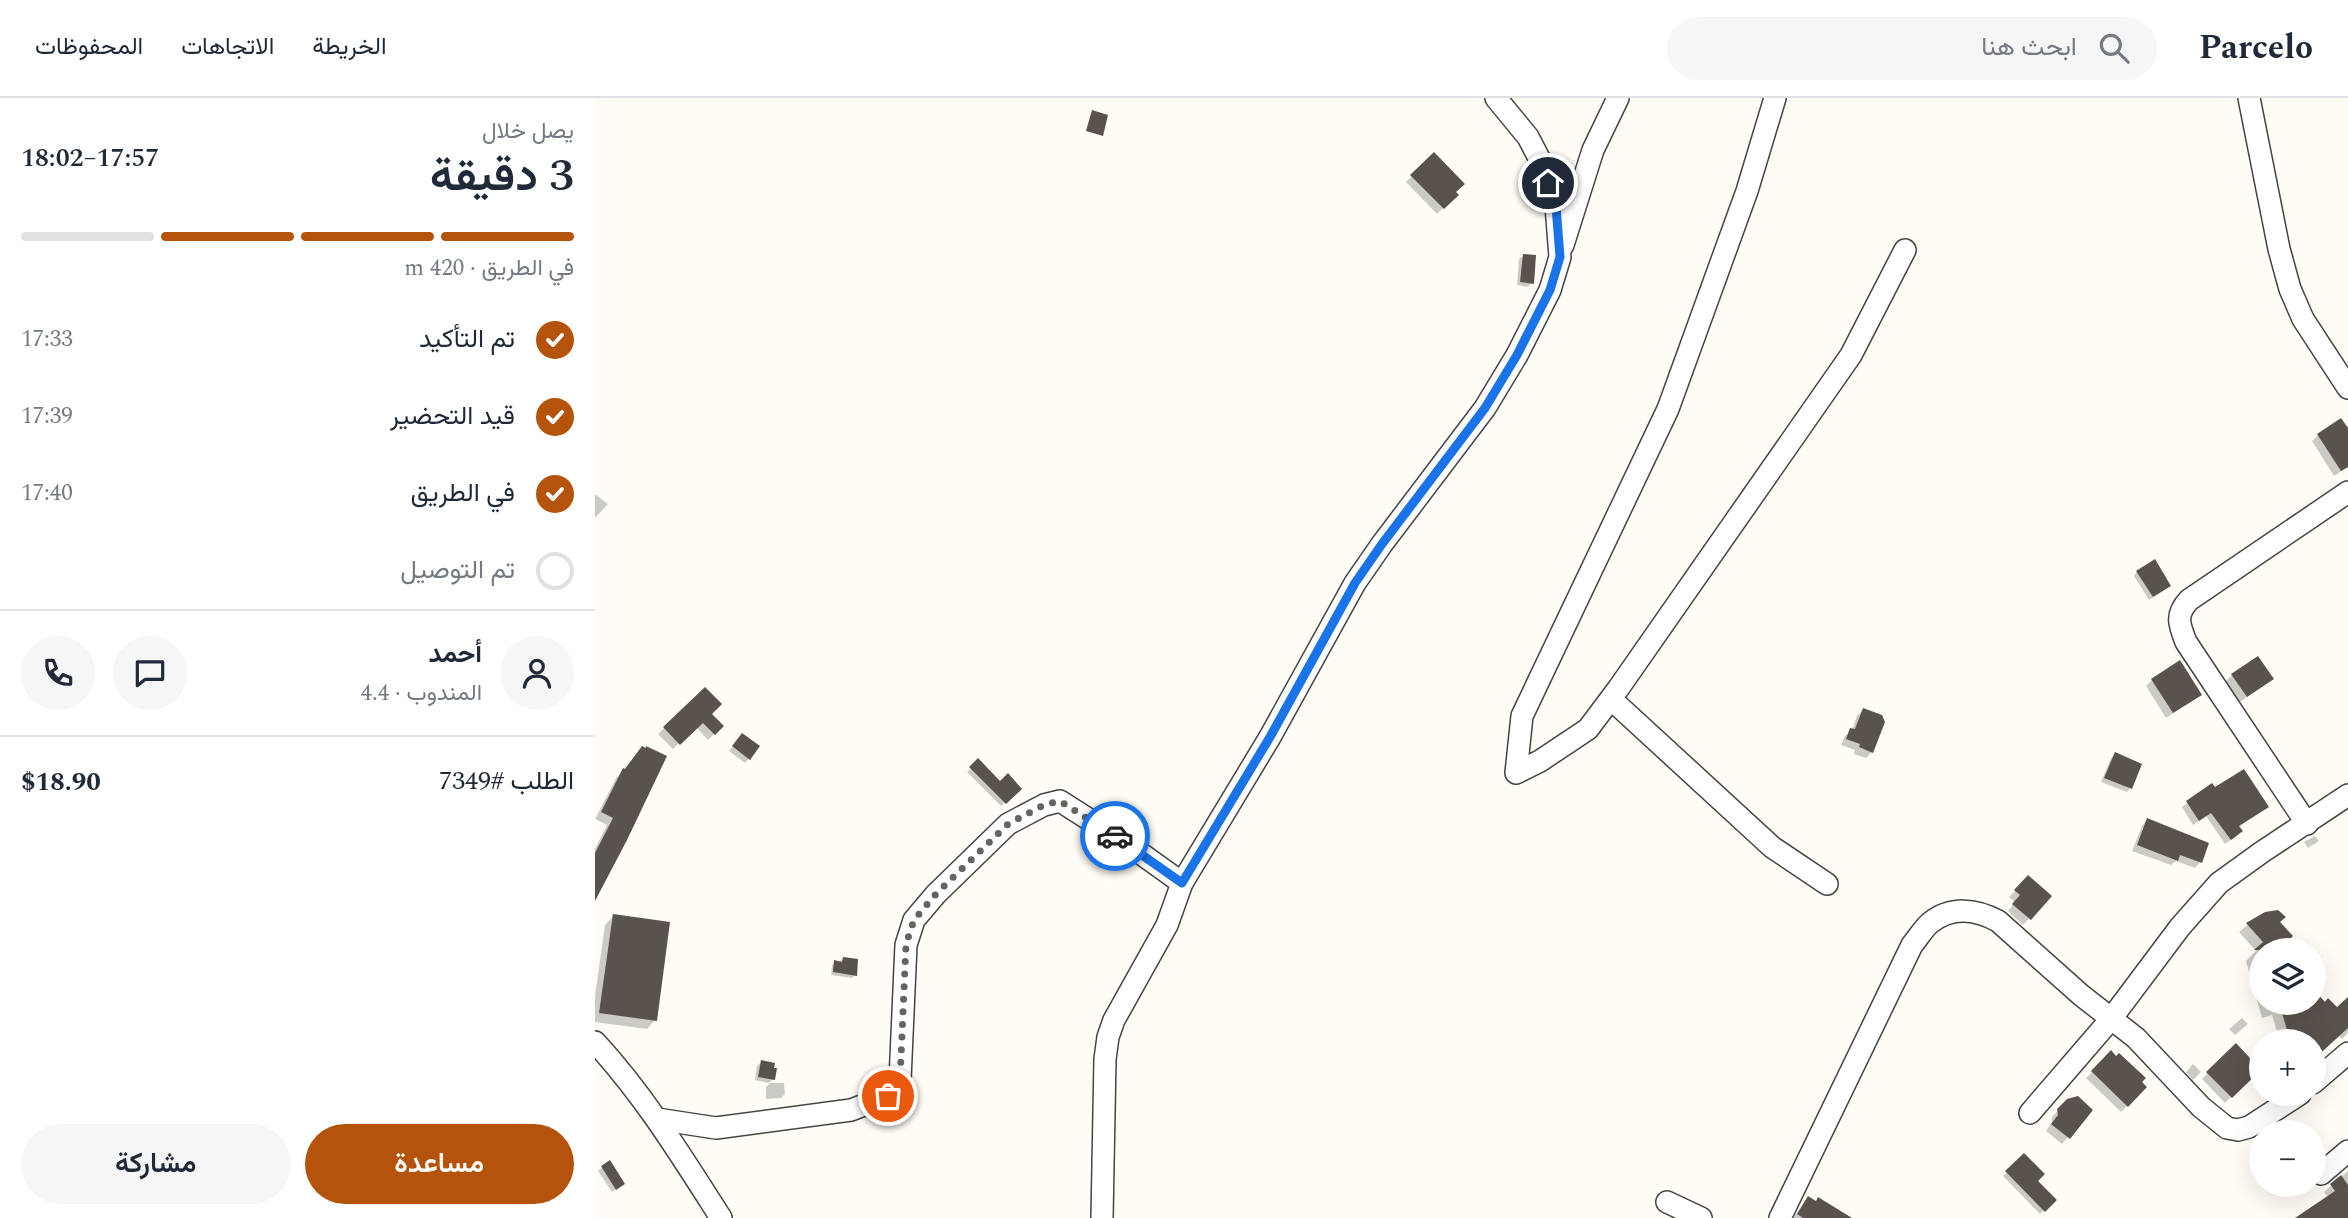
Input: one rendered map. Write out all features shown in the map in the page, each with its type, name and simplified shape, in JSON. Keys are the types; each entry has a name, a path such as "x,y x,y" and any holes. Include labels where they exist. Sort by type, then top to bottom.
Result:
{"street":[{"path":"1496,98 1528,137 1540,160 1556,206 1560,257"},
{"path":"1102,1218 1105,1059 1114,1020 1167,925 1182,883 1270,737 1355,583 1485,408 1517,355 1550,290 1593,150 1618,98"},
{"path":"1775,98 1747,191 1668,409 1522,716 1516,773 1540,761 1588,729 1611,699 1851,355 1905,250"},
{"path":"2249,98 2279,249 2290,289 2303,320 2348,388"},
{"path":"2307,824 2186,642 2178,623 2178,614 2189,600 2348,492"},
{"path":"1611,699 1772,847 1827,884"},
{"path":"2030,1113 2111,1018 2180,927 2219,883 2348,795"},
{"path":"657,1119 716,1128 851,1110 888,1096 900,1080 906,944 914,920 936,894 1008,824 1044,805 1060,801 1182,883"},
{"path":"1780,1218 1912,945 1928,924 1945,914 1963,911 1983,913 1998,921 2144,1045 2201,1107 2227,1128 2238,1130 2249,1127 2281,1106"},
{"path":"595,1042 657,1119 721,1218"},
{"path":"2326,1072 2348,1053"},
{"path":"2326,1170 2348,1151"},
{"path":"1667,1202 1701,1218"}],"building":[{"path":"1092,110 1108,115 1103,136 1086,131"},
{"path":"1434,152 1465,184 1456,192 1459,195 1444,209 1410,175"},
{"path":"1523,254 1536,255 1534,284 1520,282"},
{"path":"2341,418 2348,428 2348,467 2341,471 2317,434"},
{"path":"2155,559 2171,586 2153,597 2136,571"},
{"path":"2258,656 2274,679 2247,697 2231,674"},
{"path":"2180,660 2202,695 2173,713 2151,679"},
{"path":"705,687 722,704 712,714 724,726 715,735 703,723 680,745 663,727"},
{"path":"1863,708 1882,715 1885,722 1873,753 1846,739 1850,728 1855,729"},
{"path":"742,733 760,746 750,760 732,746"},
{"path":"642,746 667,756 595,901 595,853 613,818 601,812 623,768 625,769"},
{"path":"2115,752 2142,764 2132,789 2104,778"},
{"path":"978,758 1000,781 1008,773 1022,789 1006,804 969,767"},
{"path":"2244,769 2269,807 2239,826 2243,831 2231,840 2211,813 2199,821 2186,801 2212,783 2215,787"},
{"path":"2147,818 2209,843 2202,863 2180,855 2178,861 2137,845"},
{"path":"2028,875 2052,896 2031,920 2012,904 2020,895 2014,890"},
{"path":"2278,910 2286,917 2280,922 2293,936 2259,938 2246,923 2265,912"},
{"path":"613,914 670,922 657,1021 599,1013"},
{"path":"843,957 858,959 857,976 833,972 834,960 842,962"},
{"path":"2348,997 2348,1028 2326,1048 2326,1029 2287,1029 2283,1015 2326,1015 2328,998 2337,1007"},
{"path":"2236,1043 2249,1057 2249,1082 2232,1098 2206,1072"},
{"path":"2111,1050 2116,1056 2119,1053 2146,1078 2142,1082 2147,1087 2128,1107 2091,1071"},
{"path":"761,1060 775,1063 775,1080 758,1077"},
{"path":"2078,1096 2093,1110 2070,1139 2051,1124 2058,1115 2057,1109 2067,1099"},
{"path":"2024,1153 2045,1174 2038,1181 2057,1200 2045,1212 2005,1171"},
{"path":"610,1160 625,1184 616,1190 601,1166"},
{"path":"2341,1175 2348,1185 2348,1218 2295,1218 2335,1191 2330,1184"},
{"path":"1808,1196 1816,1201 1818,1197 1852,1218 1803,1218 1797,1214"}],"way so far":[{"path":"888,1096 900,1080 906,944 914,920 936,894 1008,824 1044,805 1060,801 1115,836"}],"route":[{"path":"1115,836 1182,883 1270,737 1355,583 1485,408 1517,355 1550,290 1560,257 1556,206 1548,183"}]}
